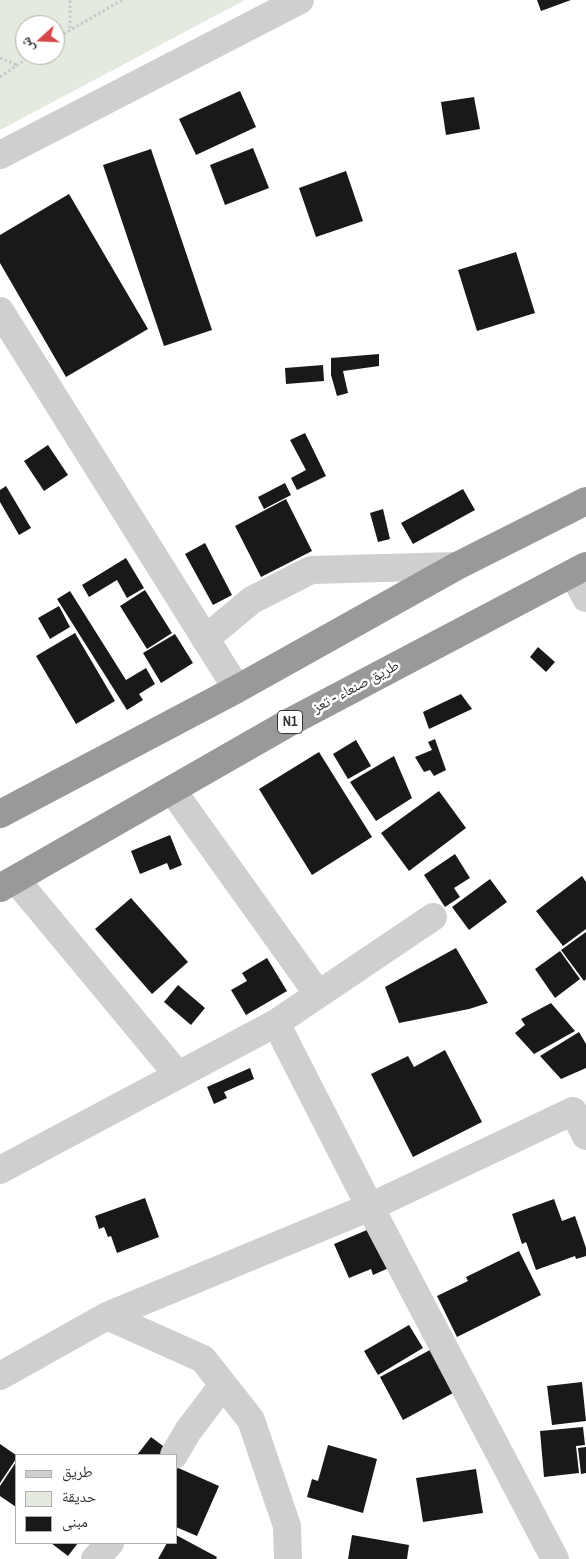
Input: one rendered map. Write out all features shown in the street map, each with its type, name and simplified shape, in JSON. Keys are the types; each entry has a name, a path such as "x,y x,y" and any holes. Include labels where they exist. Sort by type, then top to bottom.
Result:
{"highway":[{"path":"0,814 237,689 458,566 586,501"},
{"name":"طريق صنعاء - تعز","path":"8,884 290,722 579,570"}],"street":[{"path":"0,155 300,0"},
{"path":"0,310 237,689"},
{"path":"205,638 252,600 311,570 458,566"},
{"path":"579,570 586,598"},
{"path":"172,790 318,994"},
{"path":"8,884 178,1075"},
{"path":"0,1170 276,1023 433,917"},
{"path":"276,1023 370,1207 555,1559"},
{"path":"0,1376 106,1316 370,1207 573,1112 586,1136"},
{"path":"106,1316 202,1359 250,1420 287,1526 288,1559"},
{"path":"175,1454 188,1431 223,1385"},
{"path":"95,1559 109,1544"}],"path":[{"path":"70,0 70,29"},
{"path":"65,32 122,0"},
{"path":"0,58 15,64"},
{"path":"0,77 17,65"}],"green space":[{"path":"0,0 245,0 0,130"}],"building":[{"path":"537,0 571,0 541,11"},
{"path":"240,91 256,127 196,155 179,119"},
{"path":"474,97 480,129 446,135 441,102"},
{"path":"253,148 269,188 225,205 210,165"},
{"path":"151,149 212,330 164,346 103,165"},
{"path":"346,171 363,221 316,237 299,188"},
{"path":"69,194 148,329 66,377 0,263 0,235"},
{"path":"516,252 535,313 477,331 458,270"},
{"path":"379,354 379,366 343,371 348,393 337,396 331,375 331,358"},
{"path":"323,365 324,381 286,384 285,368"},
{"path":"305,433 326,476 297,490 291,478 306,470 290,440"},
{"path":"48,445 68,475 44,491 24,461"},
{"path":"285,483 291,495 264,509 258,497"},
{"path":"6,486 31,528 19,535 0,502 0,490"},
{"path":"463,489 475,510 413,544 401,523"},
{"path":"286,499 312,551 261,577 235,526"},
{"path":"383,509 390,539 378,542 370,513"},
{"path":"205,543 232,595 213,605 185,554"},
{"path":"126,558 144,588 127,598 117,580 89,597 82,585"},
{"path":"145,590 172,633 147,649 120,606"},
{"path":"70,591 126,680 146,668 155,684 139,694 143,700 127,710 57,599"},
{"path":"59,606 70,627 50,639 38,618"},
{"path":"75,633 115,701 76,724 36,656"},
{"path":"175,634 193,663 161,683 143,653"},
{"path":"538,647 555,662 546,672 530,657"},
{"path":"461,694 472,709 429,729 423,712"},
{"path":"435,739 446,770 434,776 430,770 424,772 415,757 432,750 428,742"},
{"path":"356,740 371,766 348,779 333,754"},
{"path":"319,752 372,837 312,875 259,789"},
{"path":"394,756 412,798 376,821 350,782"},
{"path":"439,791 466,828 409,871 381,833"},
{"path":"170,835 182,865 170,870 167,863 140,874 131,851"},
{"path":"455,854 470,878 454,888 460,897 445,907 424,875"},
{"path":"582,876 586,882 586,929 563,946 536,911"},
{"path":"490,879 507,902 469,930 452,907"},
{"path":"131,898 188,962 152,994 95,929"},
{"path":"586,932 586,979 584,981 561,950"},
{"path":"456,948 488,1003 469,1009 399,1023 385,987"},
{"path":"560,951 580,979 555,998 535,969"},
{"path":"267,958 287,991 246,1015 231,990 247,981 242,973"},
{"path":"178,985 205,1008 191,1025 164,1002"},
{"path":"551,1003 575,1031 534,1054 515,1033 525,1025 521,1019"},
{"path":"579,1032 586,1044 586,1068 561,1079 540,1056"},
{"path":"445,1050 482,1122 413,1157 371,1074 408,1056 414,1067"},
{"path":"250,1068 254,1079 224,1092 227,1098 214,1104 207,1087"},
{"path":"145,1198 159,1237 117,1253 111,1236 108,1237 104,1227 99,1229 95,1216"},
{"path":"554,1199 562,1221 575,1216 586,1248 586,1256 576,1259 575,1256 536,1270 526,1242 522,1244 512,1214"},
{"path":"374,1227 391,1267 373,1275 371,1269 349,1278 334,1244"},
{"path":"519,1251 541,1295 457,1337 437,1296 468,1281 466,1277"},
{"path":"409,1325 423,1348 378,1375 364,1351"},
{"path":"430,1350 453,1393 403,1420 380,1377"},
{"path":"582,1382 586,1421 552,1425 547,1386"},
{"path":"583,1427 585,1445 576,1446 579,1473 544,1477 540,1431"},
{"path":"151,1437 171,1452 169,1454 138,1454"},
{"path":"0,1444 15,1454 15,1460 0,1483"},
{"path":"328,1445 377,1459 363,1513 307,1497 312,1479 318,1481"},
{"path":"586,1447 586,1473 581,1474 578,1448"},
{"path":"15,1464 15,1506 0,1496 0,1486"},
{"path":"178,1468 219,1486 197,1536 178,1528"},
{"path":"476,1469 483,1513 423,1522 416,1478"},
{"path":"352,1535 409,1545 407,1559 348,1559"},
{"path":"178,1536 217,1557 216,1559 158,1559 166,1544 178,1544"},
{"path":"52,1544 77,1544 68,1556"}]}
